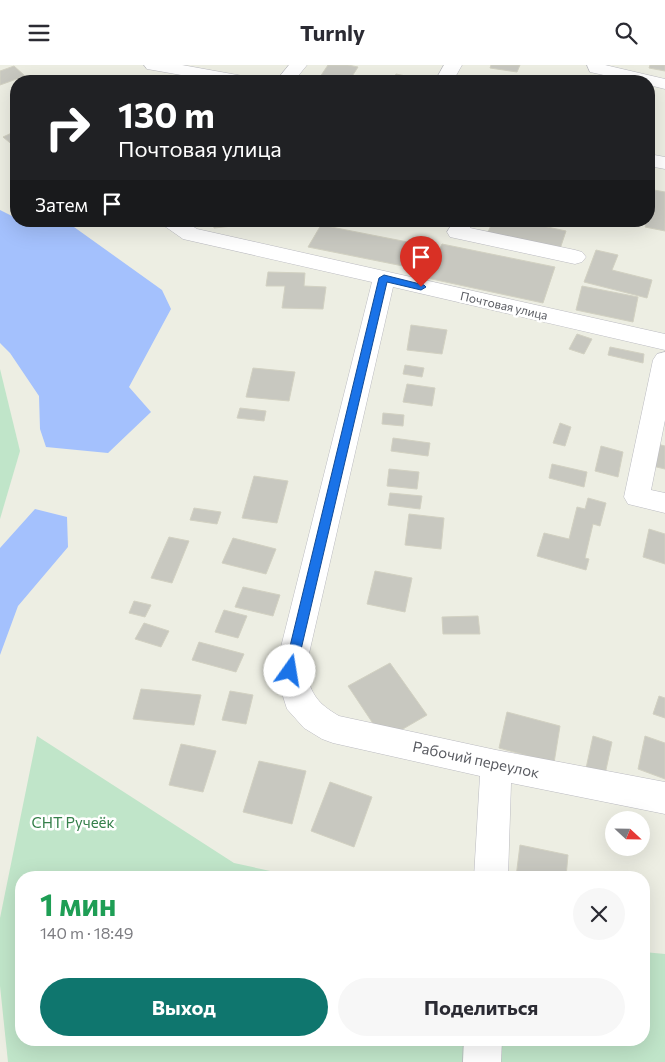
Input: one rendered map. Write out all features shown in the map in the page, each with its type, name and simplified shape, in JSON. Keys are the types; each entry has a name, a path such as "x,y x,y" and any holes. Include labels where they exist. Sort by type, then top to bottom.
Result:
{"street":[{"path":"153,65 209,75"},
{"path":"596,65 596,68 626,75"},
{"name":"Почтовая улица","path":"180,227 190,233 665,342"},
{"path":"461,227 457,233 575,257"},
{"name":"Рабочий переулок","path":"384,278 290,671 298,699 315,718 332,729 496,765 665,797"},
{"path":"665,360 637,497 665,503"},
{"path":"491,871 496,765"},
{"path":"482,1062 483,1046"}],"green space":[{"path":"0,369 20,451 0,519"},
{"name":"СНТ Ручеёк","path":"37,736 234,863 271,871 15,871 15,1046 650,1046 650,953 665,954 665,1062 8,1062 0,986 0,918"}],"water":[{"path":"0,210 10,215 10,227 74,227 162,290 171,309 129,387 151,412 108,453 46,447 40,429 39,396 10,353 0,343"},
{"path":"35,509 67,517 68,547 18,606 0,655 0,548"}],"building":[{"path":"328,65 358,67 353,75 321,75"},
{"path":"491,65 520,65 517,72 490,68"},
{"path":"650,65 665,65 665,71 649,68"},
{"path":"14,66 24,75 10,75 10,81 0,85 0,71"},
{"path":"10,134 10,143 3,137"},
{"path":"655,190 665,192 665,231 645,227 655,227"},
{"path":"320,227 331,227 428,246 418,269 308,247"},
{"path":"490,227 547,227 566,231 560,249 488,232"},
{"path":"442,244 555,267 543,303 427,278"},
{"path":"596,250 618,255 612,270 652,280 647,298 584,282"},
{"path":"268,272 305,273 304,286 326,287 323,309 282,308 285,286 266,286"},
{"path":"582,286 638,297 633,322 576,310"},
{"path":"411,325 447,330 442,354 407,350"},
{"path":"577,334 592,339 584,354 569,349"},
{"path":"610,347 644,354 643,363 608,355"},
{"path":"405,365 424,368 422,377 403,374"},
{"path":"253,368 295,372 289,401 246,397"},
{"path":"407,384 435,388 432,406 403,402"},
{"path":"240,408 266,411 264,421 237,418"},
{"path":"383,413 404,415 403,426 382,424"},
{"path":"560,423 571,427 565,446 553,443"},
{"path":"393,438 430,443 428,456 391,451"},
{"path":"657,444 665,446 665,469 652,466"},
{"path":"601,446 623,452 618,477 595,471"},
{"path":"552,464 587,472 584,487 549,478"},
{"path":"389,469 419,472 417,489 387,486"},
{"path":"254,476 288,481 277,523 242,518"},
{"path":"390,493 422,496 420,509 388,505"},
{"path":"588,498 606,503 600,526 593,524 585,558 589,559 586,570 537,556 544,533 569,539 577,507 585,509"},
{"path":"194,508 221,512 217,524 190,520"},
{"path":"409,514 444,518 441,549 405,545"},
{"path":"649,529 665,534 665,564 643,557"},
{"path":"169,537 189,541 172,583 151,578"},
{"path":"233,538 276,549 266,574 222,563"},
{"path":"375,571 412,578 405,612 367,604"},
{"path":"243,587 280,595 273,616 235,607"},
{"path":"134,601 151,605 145,617 129,613"},
{"path":"224,610 247,616 238,638 215,632"},
{"path":"478,616 480,634 443,634 442,617"},
{"path":"144,623 169,631 161,647 135,639"},
{"path":"199,642 244,654 236,672 192,660"},
{"path":"390,663 427,715 384,740 348,686"},
{"path":"141,689 201,695 194,725 133,719"},
{"path":"230,691 253,695 246,724 222,720"},
{"path":"659,696 665,698 665,718 653,714"},
{"path":"507,712 560,726 554,763 499,748"},
{"path":"593,736 612,742 604,779 585,773"},
{"path":"645,736 665,743 665,779 638,769"},
{"path":"181,744 216,751 203,792 169,785"},
{"path":"259,761 306,771 292,824 243,812"},
{"path":"330,782 372,797 354,847 311,831"},
{"path":"520,845 568,855 567,871 517,871"}],"route":[{"path":"290,671 384,278 421,287"}]}
